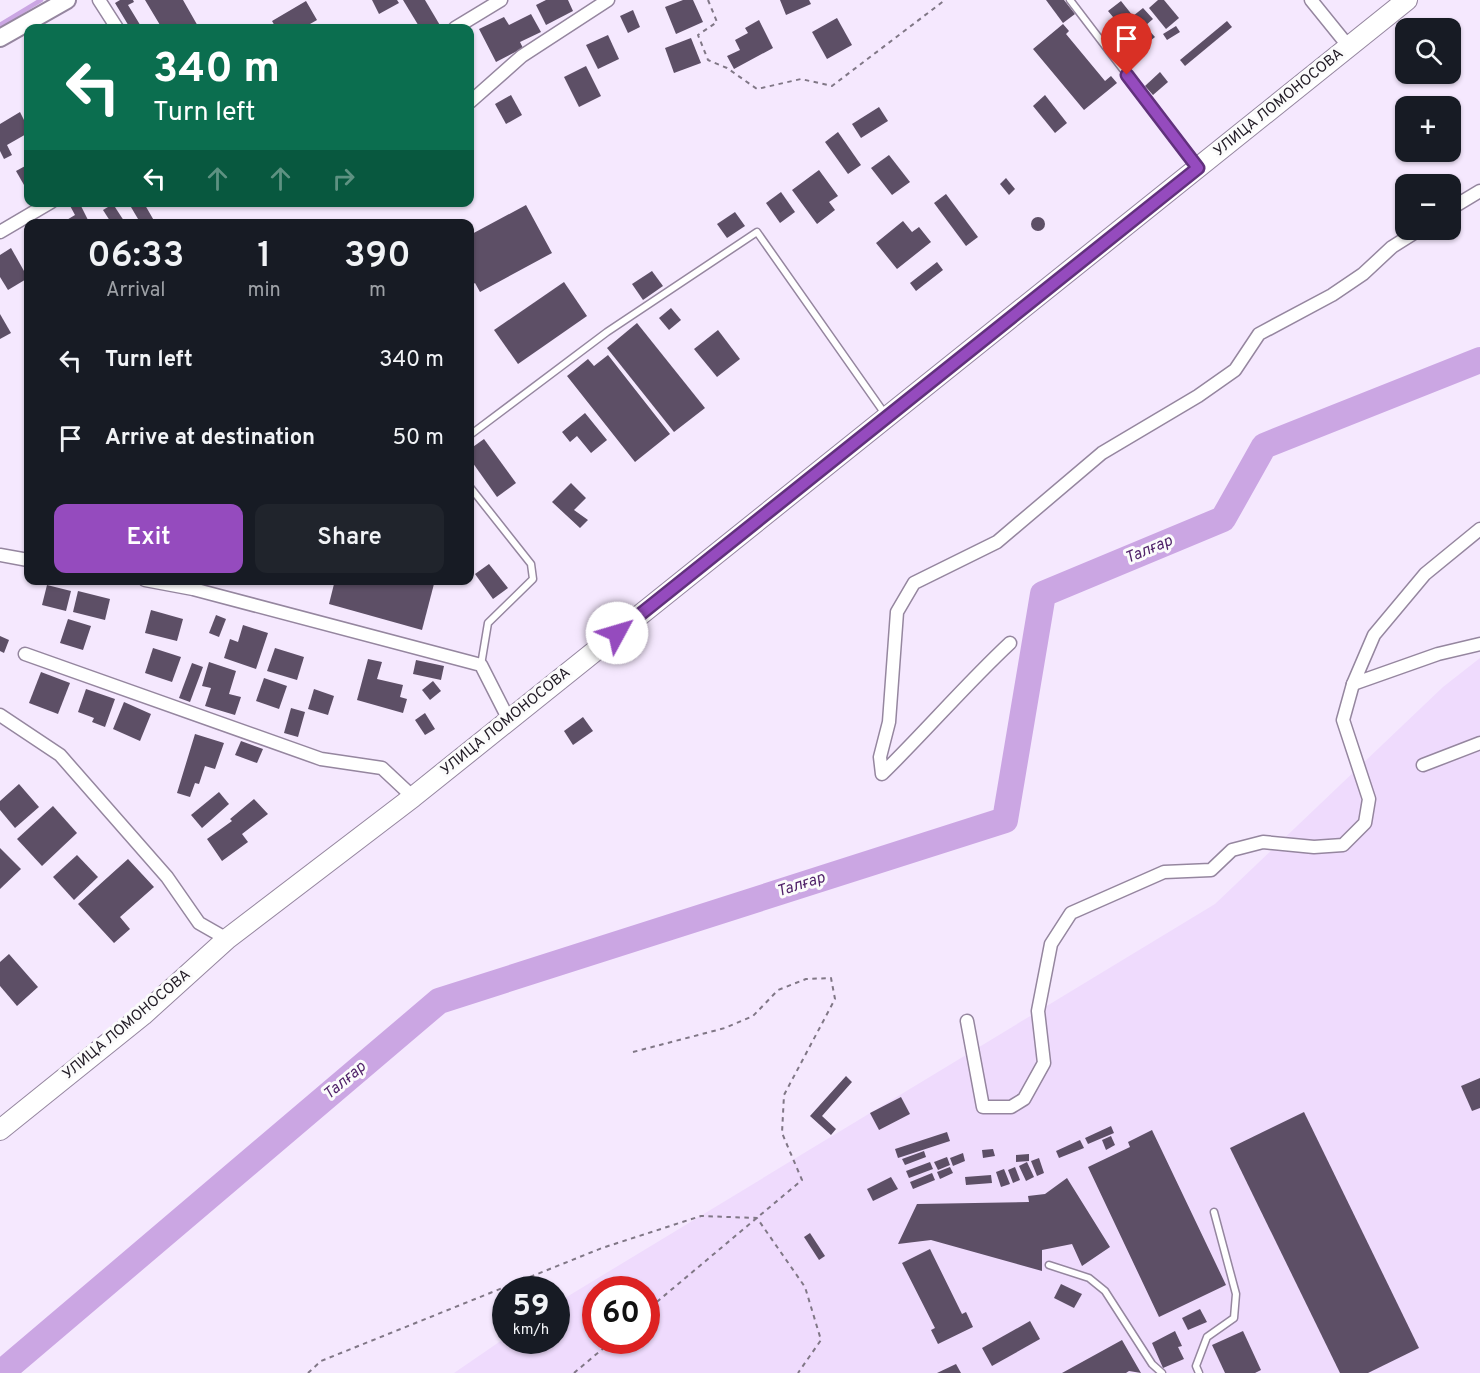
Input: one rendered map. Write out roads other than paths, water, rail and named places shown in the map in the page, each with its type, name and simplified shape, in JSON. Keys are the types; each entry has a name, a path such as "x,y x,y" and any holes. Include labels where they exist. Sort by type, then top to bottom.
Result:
{"main road":[{"name":"УЛИЦА ЛОМОНОСОВА","path":"0,1130 143,1015 227,939 413,797 1407,0"}],"street":[{"path":"26,24 67,0"},
{"path":"99,0 114,24"},
{"path":"462,24 501,0"},
{"path":"474,98 522,56 608,0"},
{"path":"1311,0 1349,47"},
{"path":"0,39 24,25"},
{"path":"1461,202 1480,191"},
{"path":"0,232 42,207"},
{"path":"1010,643 974,676 932,724 882,774 880,757 889,722 897,612 914,583 997,542 1102,453 1198,396 1235,370 1259,334 1332,295 1364,274 1392,247 1403,240"},
{"path":"967,1021 983,1107 1011,1107 1024,1099 1044,1063 1038,1011 1051,944 1071,913 1164,872 1211,870 1232,850 1263,842 1314,847 1343,845 1365,823 1369,799 1342,720 1353,684 1374,635 1425,574 1480,529"},
{"path":"0,555 24,559"},
{"path":"172,585 481,665 509,720"},
{"path":"1353,684 1438,654 1480,644"},
{"path":"25,654 321,759 382,768 413,797"},
{"path":"0,716 60,755 167,877 199,923 227,939"},
{"path":"1423,765 1480,743"}],"lane":[{"path":"1071,0 1198,168"},
{"path":"474,432 608,332 757,232 887,417"},
{"path":"474,492 531,564 533,579 488,623 481,665"},
{"path":"1199,1373 1196,1366 1207,1337 1234,1318 1236,1294 1214,1212"},
{"path":"1049,1265 1089,1278 1105,1291 1152,1364 1162,1373"}],"waterway":[{"path":"0,25 41,0"},
{"name":"Талғар","path":"1,1373 439,1001 1005,820 1043,594 1223,519 1264,446 1480,360"}]}
